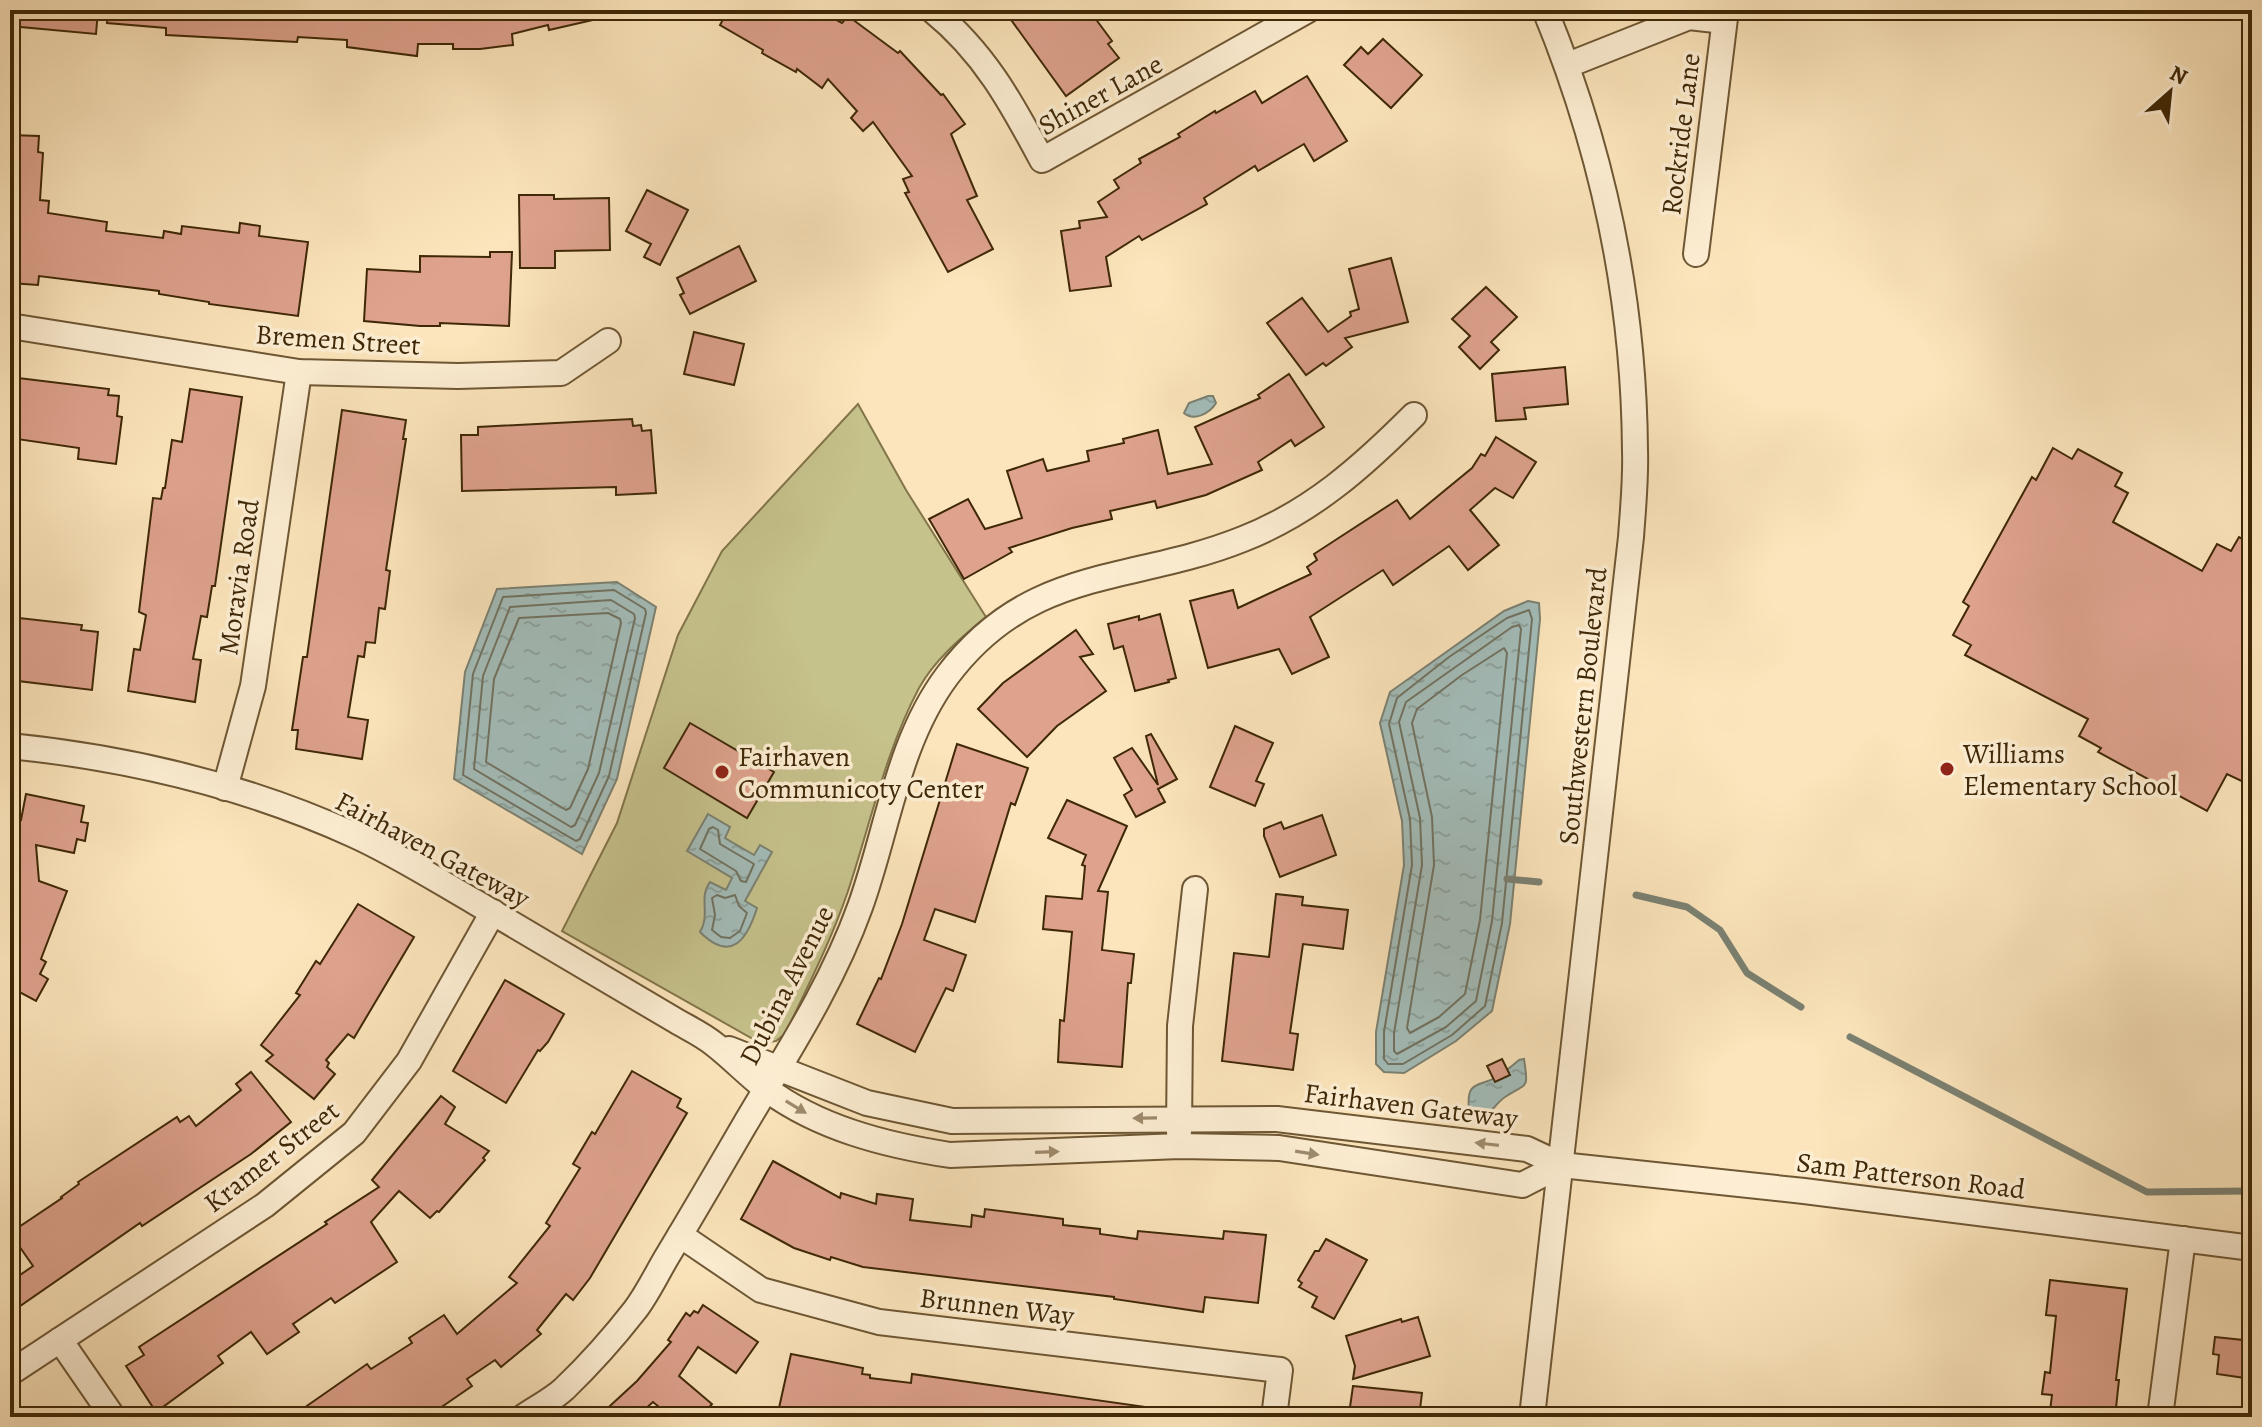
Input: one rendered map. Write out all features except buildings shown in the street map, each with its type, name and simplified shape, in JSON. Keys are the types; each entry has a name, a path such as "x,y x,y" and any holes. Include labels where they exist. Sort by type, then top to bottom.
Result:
{"street":[{"name":"Shiner Lane","path":"932,10 991,70 1042,160 1308,10"},
{"name":"Southwestern Boulevard","path":"1532,1417 1630,552 1636,454 1629,337 1621,269 1607,201 1568,65 1545,10"},
{"name":"Rockride Lane","path":"1568,65 1689,17 1725,15 1696,254"},
{"name":"Bremen Street","path":"10,326 299,372 458,376 561,373 608,341"},
{"name":"Moravia Road","path":"225,788 253,686 299,372"},
{"name":"Dubina Avenue","path":"523,1417 562,1391 636,1308 823,993 850,934 918,725 932,697 967,652 1008,617 1056,591 1082,581 1220,548 1276,524 1336,488 1414,415"},
{"name":"Fairhaven Gateway","path":"10,746 155,767 294,811 353,835 409,863 772,1078 831,1126 912,1149 950,1155 1180,1146 1279,1148 1522,1185 1561,1165"},
{"path":"1180,1146 1180,1026 1195,889"},
{"name":"Kramer Street","path":"10,1373 265,1205 354,1133 409,1061 493,912"},
{"name":"Fairhaven Gateway","path":"772,1078 952,1121 1178,1117 1277,1119 1527,1149 1561,1165"},
{"name":"Sam Patterson Road","path":"1561,1165 1804,1191 2252,1248"},
{"name":"Brunnen Way","path":"680,1235 761,1290 879,1322 1280,1370 1274,1417"},
{"path":"2160,1417 2183,1239"},
{"path":"60,1340 113,1417"}],"shaded area":[{"path":"858,404 906,490 986,617 941,658 919,688 887,763 847,894 826,948 785,1034 776,1041 760,1043 562,931 617,823 678,635 722,551"}],"water":[{"path":"1213,396 1216,403 1206,413 1192,417 1184,413 1189,403"},
{"path":"617,582 656,607 617,779 582,854 454,779 465,672 497,589"},
{"path":"1528,601 1539,603 1540,619 1510,924 1492,1011 1456,1041 1404,1073 1384,1072 1376,1064 1376,1032 1404,865 1402,821 1380,723 1390,692 1504,611"},
{"path":"708,814 730,827 725,838 754,855 760,845 772,852 745,901 757,908 748,930 736,944 729,946 721,946 700,932 705,919 705,894 710,882 726,890 732,878 687,851"},
{"path":"1524,1059 1526,1081 1522,1087 1490,1112 1469,1109 1470,1093 1475,1086 1497,1077"}],"waterway":[{"path":"1507,879 1539,882"},
{"path":"1636,895 1687,907 1720,930 1747,973 1801,1007"},
{"path":"1850,1037 2147,1192 2250,1191"}],"place":[{"name":"Williams Elementary School","path":"1947,769"},
{"name":"Fairhaven Communicoty Center","path":"722,772"}]}
